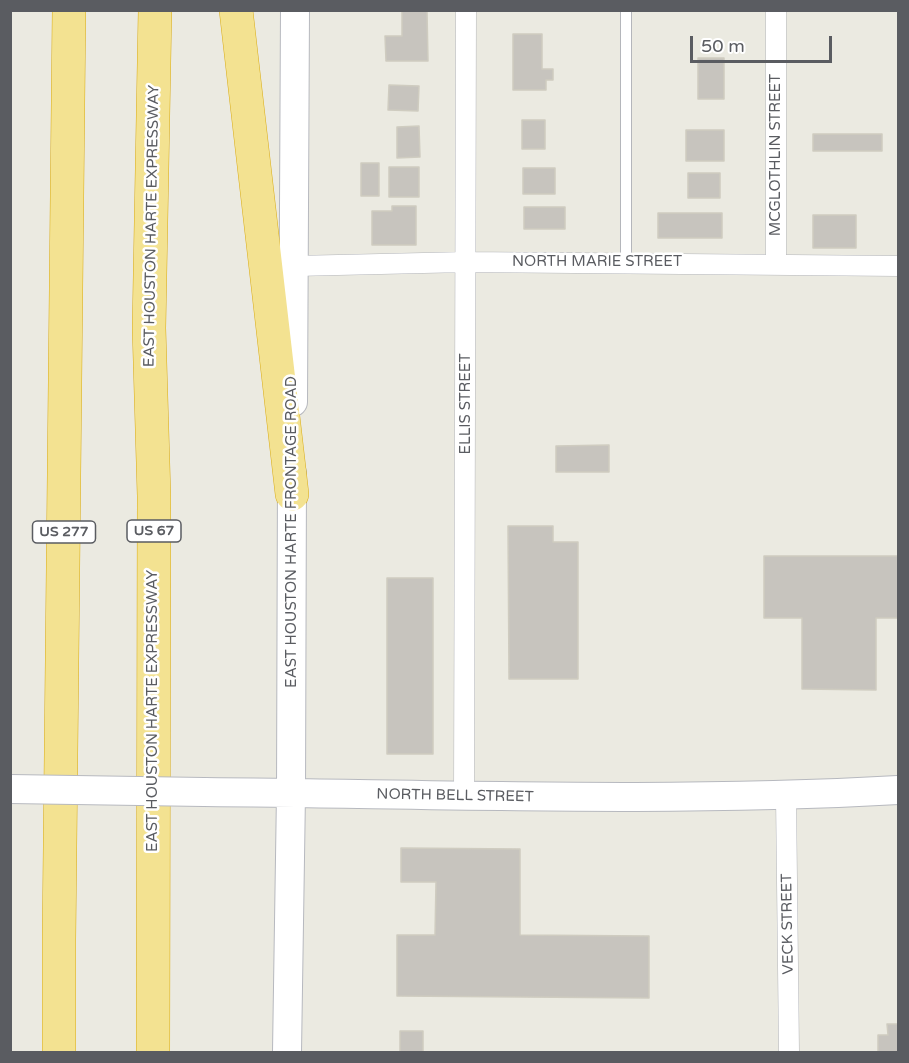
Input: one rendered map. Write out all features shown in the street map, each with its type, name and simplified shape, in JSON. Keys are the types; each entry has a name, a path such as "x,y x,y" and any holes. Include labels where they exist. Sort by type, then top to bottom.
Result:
{"highway":[{"name":"US 277","path":"59,1053 58,939 69,10"},
{"name":"EAST HOUSTON HARTE EXPRESSWAY","path":"153,1053 154,496 149,328 154,10"},
{"path":"236,10 292,494"}],"main road":[{"name":"EAST HOUSTON HARTE FRONTAGE ROAD","path":"287,1053 291,793 295,10"},
{"name":"NORTH BELL STREET","path":"10,789 464,797 786,796 898,790"}],"street":[{"name":"ELLIS STREET","path":"464,797 466,10"},
{"name":"MCGLOTHLIN STREET","path":"776,10 776,264"},
{"name":"NORTH MARIE STREET","path":"295,266 466,262 898,266"},
{"name":"VECK STREET","path":"786,796 789,1053"}],"lane":[{"path":"626,10 626,262"}],"building":[{"path":"402,11 427,11 428,61 386,61 385,36 402,36"},
{"path":"513,34 542,34 542,69 553,69 553,80 546,80 546,90 513,90"},
{"path":"698,58 724,58 724,99 698,99"},
{"path":"389,85 419,86 418,111 388,110"},
{"path":"522,120 545,120 545,149 522,149"},
{"path":"419,126 420,157 397,158 397,127"},
{"path":"686,130 724,130 724,161 686,161"},
{"path":"813,134 882,134 882,151 813,151"},
{"path":"361,163 379,163 379,196 361,196"},
{"path":"389,167 419,167 419,197 389,197"},
{"path":"523,168 555,168 555,194 523,194"},
{"path":"688,173 720,173 720,198 688,198"},
{"path":"392,206 416,206 416,245 372,245 372,211 392,211"},
{"path":"524,207 565,207 565,229 524,229"},
{"path":"658,213 722,213 722,238 658,238"},
{"path":"813,215 856,215 856,248 813,248"},
{"path":"609,445 609,472 556,472 556,446"},
{"path":"508,526 553,526 553,542 578,542 578,679 509,679"},
{"path":"764,556 898,556 898,618 876,618 876,690 802,689 802,618 764,618"},
{"path":"387,578 433,578 433,754 387,754"},
{"path":"401,848 520,849 520,935 649,936 649,998 397,996 397,935 435,935 436,882 401,882"},
{"path":"887,1024 898,1024 898,1052 878,1052 878,1035 888,1035"},
{"path":"400,1031 423,1031 423,1052 400,1052"}]}
